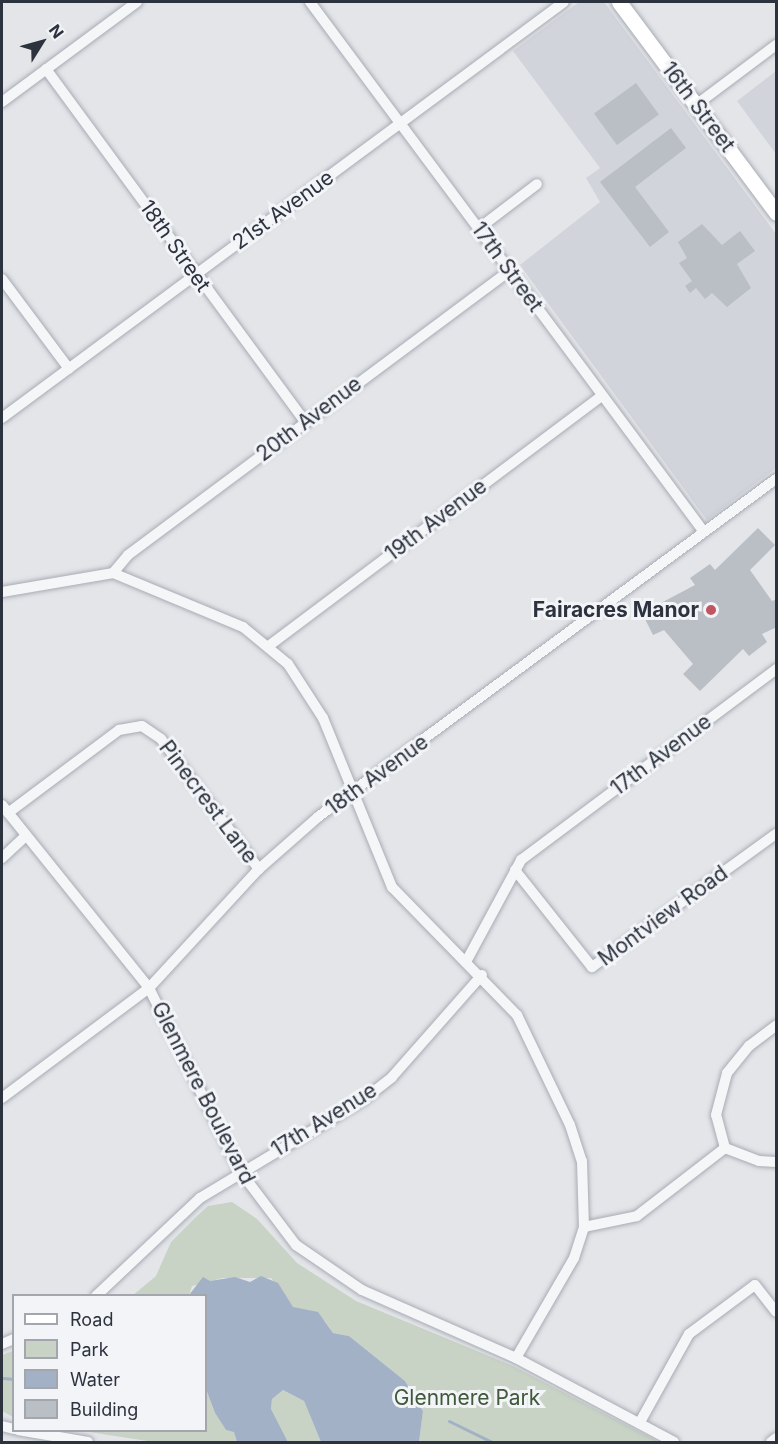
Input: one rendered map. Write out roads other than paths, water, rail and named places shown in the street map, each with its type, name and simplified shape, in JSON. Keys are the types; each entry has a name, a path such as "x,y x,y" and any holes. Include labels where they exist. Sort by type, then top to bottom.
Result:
{"main road":[{"name":"16th Street","path":"619,2 777,213"}],"street":[{"path":"2,102 137,2"},
{"name":"17th Street","path":"310,2 704,532"},
{"name":"21st Avenue","path":"2,418 564,2"},
{"path":"696,105 777,45"},
{"name":"18th Street","path":"46,69 198,273 305,422"},
{"path":"478,229 537,184"},
{"name":"20th Avenue","path":"113,573 128,555 509,272"},
{"path":"2,279 69,369"},
{"name":"19th Avenue","path":"270,645 602,396"},
{"name":"18th Avenue","path":"2,1098 149,988 259,869 350,793 777,479"},
{"path":"2,592 113,573 211,611 270,645 313,700 350,793 397,895 467,960 517,1015 570,1125 586,1182 584,1227 574,1258 516,1358"},
{"name":"17th Avenue","path":"467,960 515,870 536,847 777,669"},
{"name":"Pinecrest Lane","path":"5,809 119,729 142,726 161,739 259,869"},
{"name":"Glenmere Boulevard","path":"5,809 149,988 240,1171 296,1245 332,1273 516,1358 640,1422 674,1443"},
{"name":"Montview Road","path":"515,870 592,968 777,834"},
{"path":"2,858 26,836"},
{"name":"17th Avenue","path":"98,1294 180,1213 240,1171 363,1100 392,1077 482,975"},
{"path":"725,1148 716,1115 727,1073 749,1046 777,1026"},
{"path":"584,1227 637,1216 725,1148"},
{"path":"725,1148 759,1161 777,1162"},
{"path":"640,1422 689,1334 756,1285 777,1312"},
{"path":"24,1432 88,1443"},
{"path":"771,1443 777,1438"}],"water":[{"path":"261,1276 278,1283 293,1307 318,1312 333,1333 349,1336 405,1381 423,1411 419,1442 321,1442 304,1401 283,1390 272,1399 271,1409 288,1442 237,1442 234,1432 226,1430 215,1413 207,1392 207,1294 190,1294 203,1277 210,1281 235,1277 250,1282"}],"waterway":[{"path":"3,1378 12,1379"},
{"path":"449,1421 492,1442"}],"place":[{"name":"Fairacres Manor","path":"711,610"}],"park label":[{"name":"Glenmere Park","path":"467,1398"}]}
